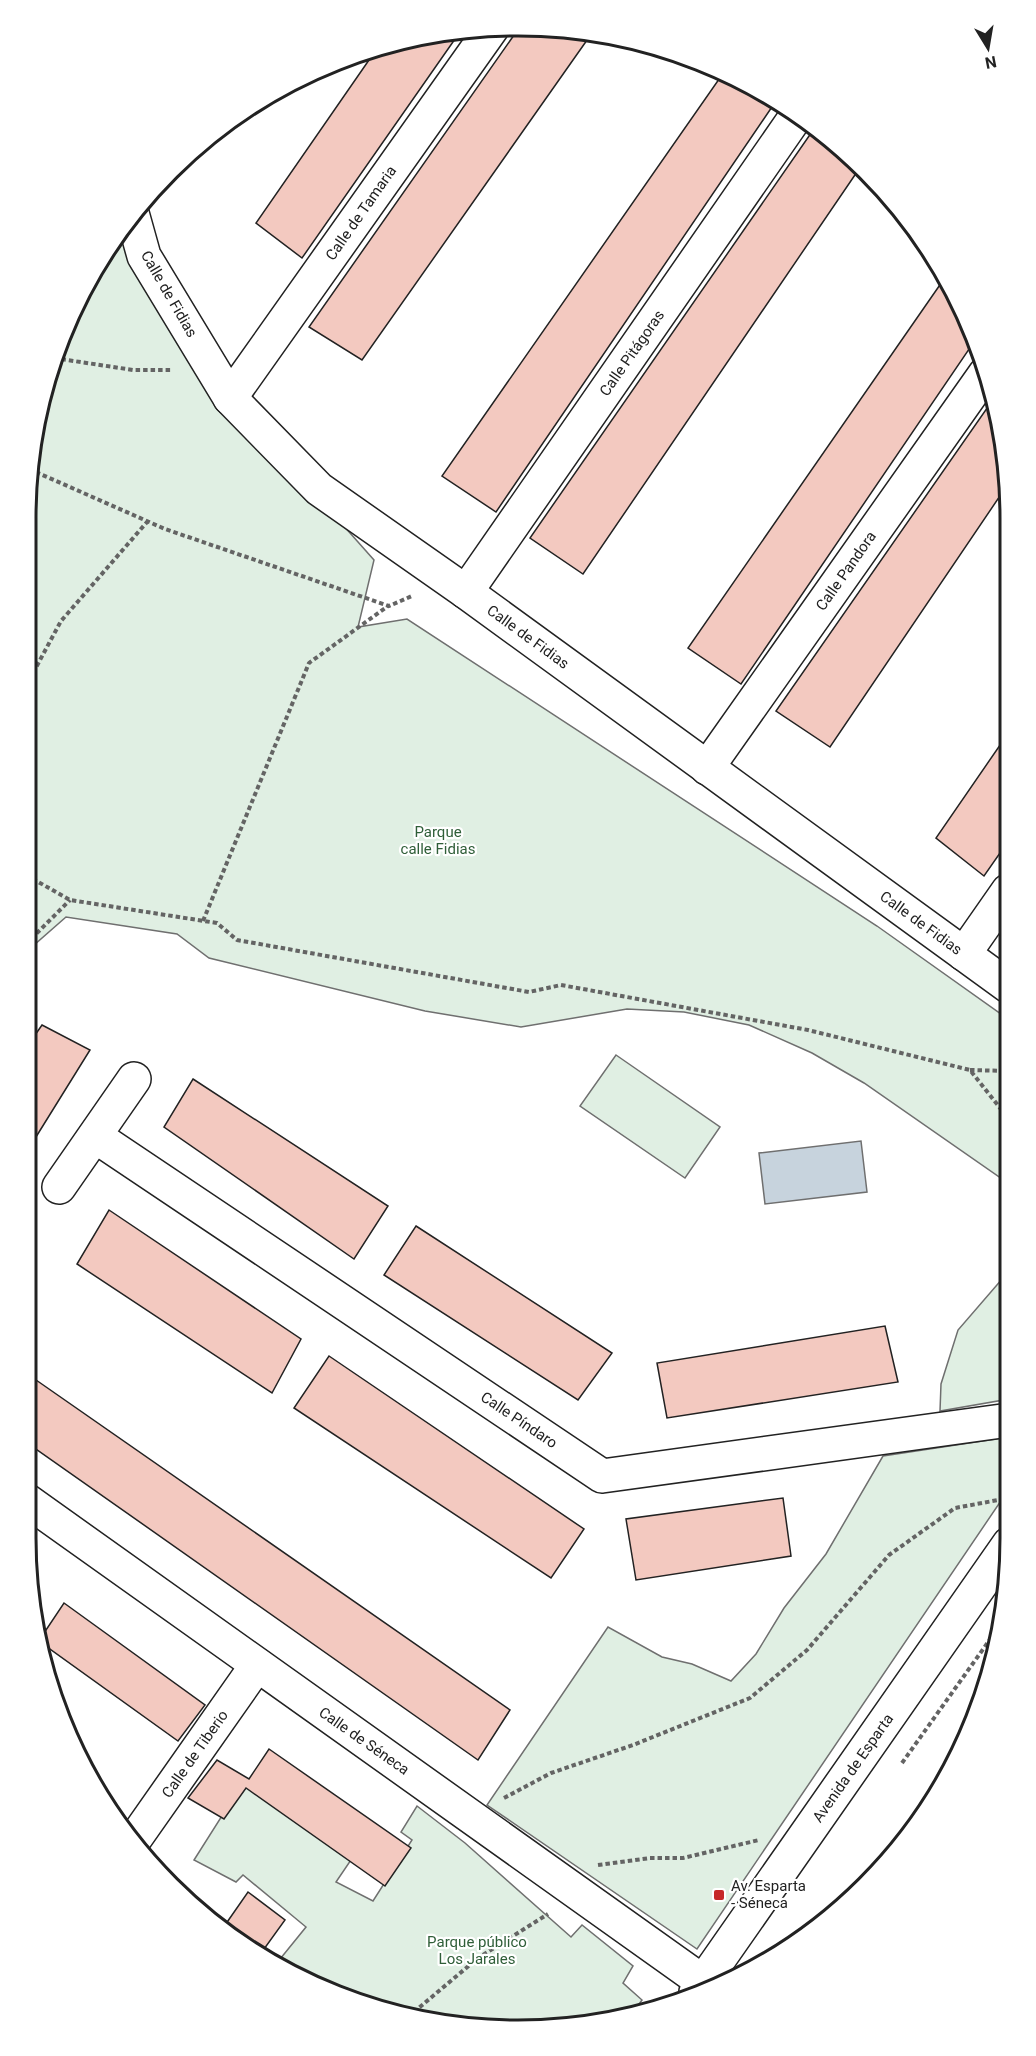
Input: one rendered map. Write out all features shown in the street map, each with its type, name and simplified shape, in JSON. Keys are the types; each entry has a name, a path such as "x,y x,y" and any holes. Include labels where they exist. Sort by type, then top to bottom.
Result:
{"street":[{"name":"Calle de Tamaria","path":"230,398 486,37"},
{"name":"Calle Pitágoras","path":"457,585 792,122"},
{"name":"Calle de Fidias","path":"136,226 144,256 230,398 319,489 457,585 1000,980"},
{"name":"Calle Pandora","path":"707,768 980,381"},
{"path":"964,954 1000,902"},
{"path":"59,1187 134,1079"},
{"name":"Calle Píndaro","path":"95,1136 602,1476 1000,1421"},
{"name":"Calle de Séneca","path":"36,1507 548,1872 696,1985"},
{"name":"Avenida de Esparta","path":"702,1983 999,1559"},
{"name":"Calle de Tiberio","path":"138,1834 257,1665"}],"path":[{"path":"63,359 133,370 213,370"},
{"path":"38,474 147,522 389,606"},
{"path":"36,667 61,621 147,522"},
{"path":"203,921 309,663 389,606 457,585"},
{"path":"36,881 70,900 217,923 237,940 247,942 529,992 561,985 808,1030 970,1070 1000,1071"},
{"path":"36,934 70,900"},
{"path":"970,1070 1000,1108"},
{"path":"476,1821 507,1795 551,1773 633,1745 750,1698 807,1650 889,1555 955,1508 1000,1500"},
{"path":"548,1872 650,1858 683,1858 761,1839 810,1831"},
{"path":"417,2009 477,1958 550,1913"}],"green space":[{"name":"Parque calle Fidias","path":"133,229 230,398 374,560 358,627 407,619 877,926 1000,1013 1000,1177 864,1083 812,1053 749,1025 684,1012 627,1009 521,1027 425,1011 209,958 177,934 66,917 36,943 36,518 40,455 52,393 73,334 101,277"},
{"path":"616,1055 720,1127 685,1178 580,1106"},
{"path":"1000,1281 1000,1401 940,1411 941,1384 958,1330"},
{"path":"1000,1438 1000,1502 697,1949 487,1805 608,1627 662,1657 692,1664 731,1681 756,1654 784,1608 826,1554 883,1456"},
{"name":"Parque público Los Jarales","path":"244,1781 353,1857 336,1882 373,1901 412,1840 401,1832 417,1806 465,1843 571,1937 582,1925 633,1966 623,1983 642,2000 638,2005 581,2016 518,2020 455,2016 393,2004 334,1983 281,1957 306,1927 243,1875 236,1882 194,1860"}],"shaded area":[{"path":"861,1141 867,1192 765,1204 759,1153"}],"building":[{"path":"513,36 586,41 362,360 309,327"},
{"path":"454,40 302,258 256,223 369,60 393,52"},
{"path":"718,80 771,108 496,512 442,476"},
{"path":"810,135 856,174 583,574 530,538"},
{"path":"940,285 969,349 741,684 688,648"},
{"path":"987,408 996,455 999,497 830,747 776,711"},
{"path":"1000,745 1000,853 984,876 936,838"},
{"path":"42,1025 90,1050 36,1137 36,1034"},
{"path":"193,1079 388,1206 354,1259 164,1127"},
{"path":"109,1210 301,1339 272,1393 77,1264"},
{"path":"416,1226 612,1353 578,1400 384,1275"},
{"path":"885,1326 898,1382 667,1418 657,1363"},
{"path":"329,1356 584,1529 551,1578 294,1408"},
{"path":"36,1380 510,1710 478,1760 36,1449"},
{"path":"783,1498 791,1556 636,1580 626,1519"},
{"path":"64,1603 205,1705 178,1741 49,1648 45,1632"},
{"path":"269,1749 411,1848 385,1886 246,1788 224,1819 188,1798 217,1760 249,1779"},
{"path":"248,1892 285,1920 265,1948 227,1922"}],"place":[{"name":"Av. Esparta - Séneca","path":"719,1895"}]}
